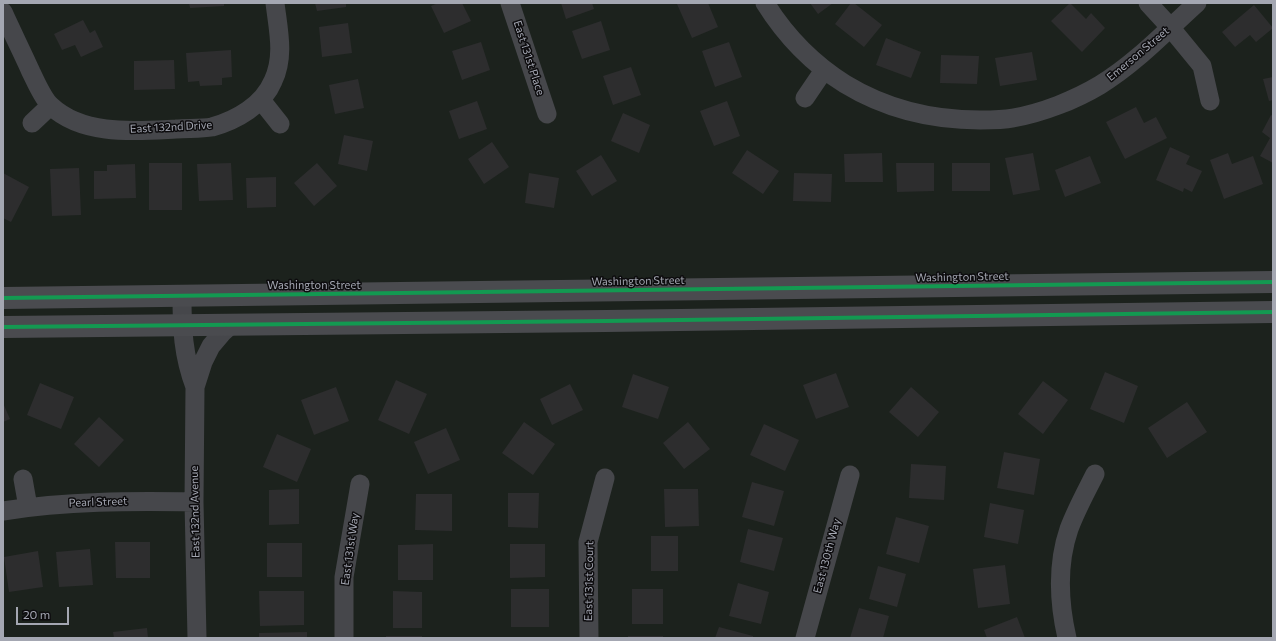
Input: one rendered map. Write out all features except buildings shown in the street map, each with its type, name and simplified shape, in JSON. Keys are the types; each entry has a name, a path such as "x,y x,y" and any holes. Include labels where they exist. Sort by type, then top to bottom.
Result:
{"main road":[{"name":"Washington Street","path":"3,298 1273,282"},
{"path":"3,327 1273,312"}],"street":[{"name":"East 132nd Drive","path":"3,12 38,86 50,106 69,120 90,126 112,130 161,130 211,127 243,114 261,100 274,81 279,62 280,43 275,3"},
{"name":"East 131st Place","path":"510,3 547,114"},
{"name":"Emerson Street","path":"765,3 781,26 804,51 824,70 851,88 883,103 926,116 963,120 1012,119 1050,108 1100,84 1140,54 1197,3"},
{"path":"1148,3 1202,66 1210,101"},
{"path":"805,98 824,70"},
{"path":"261,100 280,124"},
{"path":"32,123 50,106"},
{"name":"East 132nd Avenue","path":"182,296 182,325 185,356 195,387"},
{"name":"East 132nd Avenue","path":"198,638 194,502 195,387 203,362 211,346 232,324"},
{"path":"1067,638 1062,616 1061,594 1064,553 1071,524 1095,474"},
{"name":"East 130th Way","path":"805,638 850,475"},
{"name":"East 131st Court","path":"589,638 588,542 605,478"},
{"path":"23,479 28,507"},
{"name":"East 131st Way","path":"344,638 344,576 360,484"},
{"name":"Pearl Street","path":"3,511 74,503 128,501 194,502"}],"shaded area":[{"path":"3,3 1273,3 1273,638 3,638"}],"cycle path":[{"path":"3,298 1273,282"},
{"path":"3,327 1273,312"}]}
